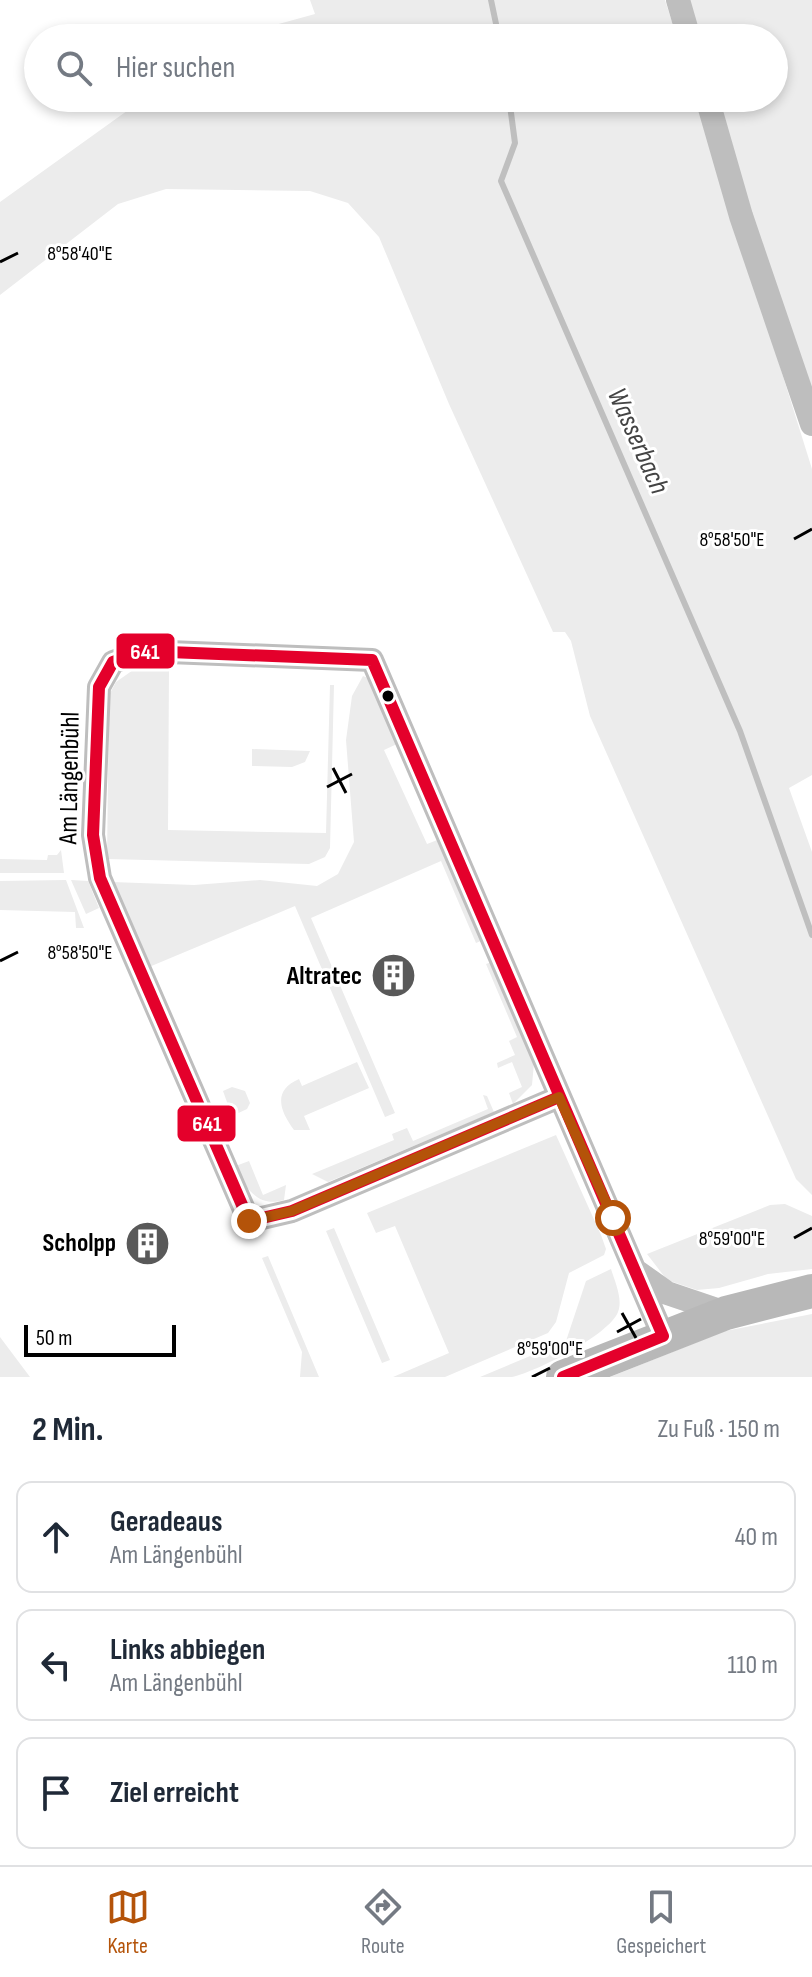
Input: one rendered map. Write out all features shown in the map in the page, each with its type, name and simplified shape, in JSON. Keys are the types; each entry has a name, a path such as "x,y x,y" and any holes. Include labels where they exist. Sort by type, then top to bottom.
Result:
{"main road":[{"path":"563,1377 726,1313 812,1291"}],"street":[{"path":"678,0 685,24"},
{"path":"711,112 746,231 812,424"},
{"name":"Am Längenbühl","path":"559,1097 301,1207 249,1221 100,878 93,835 99,687 113,662 144,651 372,660 663,1336"},
{"path":"636,1271 667,1293 726,1313"}],"shaded area":[{"path":"310,0 665,0 673,24 279,24 315,14"},
{"path":"682,0 812,0 812,408 717,112 788,112 788,24 690,24"},
{"path":"125,112 700,112 812,469 812,775 789,788 812,852 812,1195 796,1179 590,716 571,641 565,632 553,632 449,404 379,237 348,203 310,191 166,189 118,204 0,295 0,202"},
{"path":"136,668 169,669 168,830 326,833 330,685 334,685 330,848 325,857 309,864 107,859 109,695 116,682"},
{"path":"363,676 370,679 397,744 384,750 427,844 440,839 483,940 476,943 441,861 311,918 395,1113 385,1117 295,906 149,967 112,882 194,885 260,880 317,886 338,874 354,842 346,740 352,696"},
{"path":"252,749 310,751 305,762 292,767 252,766"},
{"path":"61,850 64,873 0,873 0,859 47,860 48,855 57,855"},
{"path":"66,880 84,928 76,928 75,912 0,910 0,881"},
{"path":"71,880 88,881 99,908 86,914"},
{"path":"492,962 534,1063 532,1085 513,1104 509,1093 522,1087 512,1062 498,1068 497,1063 515,1055 509,1041 517,1037 486,964"},
{"path":"357,1062 369,1088 304,1116 310,1130 294,1130 282,1108 285,1089 299,1079 302,1086"},
{"path":"232,1087 245,1091 250,1103 247,1109 232,1116 223,1091"},
{"path":"483,1095 487,1096 494,1112 328,1182 312,1174 394,1140 392,1134 407,1128 413,1141 488,1109"},
{"path":"556,1135 601,1235 606,1249 604,1255 569,1273 556,1322 548,1333 445,1377 393,1377 449,1353 395,1226 376,1233 367,1213"},
{"path":"249,1161 263,1195 286,1185 284,1200 266,1201 253,1194 233,1167"},
{"path":"785,1204 812,1216 812,1269 768,1274 719,1288 697,1290 667,1280 647,1254 770,1205"},
{"path":"334,1228 390,1360 382,1363 326,1231"},
{"path":"268,1256 319,1377 300,1377 302,1352 262,1258"},
{"path":"611,1269 620,1302 618,1312 601,1331 571,1351 523,1374 480,1377 566,1341 586,1281"},
{"path":"812,1314 812,1377 610,1377 725,1331"},
{"path":"0,1337 30,1377 0,1377"}],"waterway":[{"name":"Wasserbach","path":"491,0 496,24"},
{"name":"Wasserbach","path":"511,112 515,143 501,181 740,731 812,935"}],"transit line":[{"name":"641","path":"559,1097 292,1211 249,1221 100,878 93,835 99,687 113,662 144,651 372,660 663,1336"},
{"name":"641","path":"563,1377 663,1336"}],"place":[{"name":"Altratec","path":"393,976"},
{"name":"Scholpp","path":"147,1243"}],"route":[{"path":"249,1221 292,1211 559,1097 613,1218"}]}
